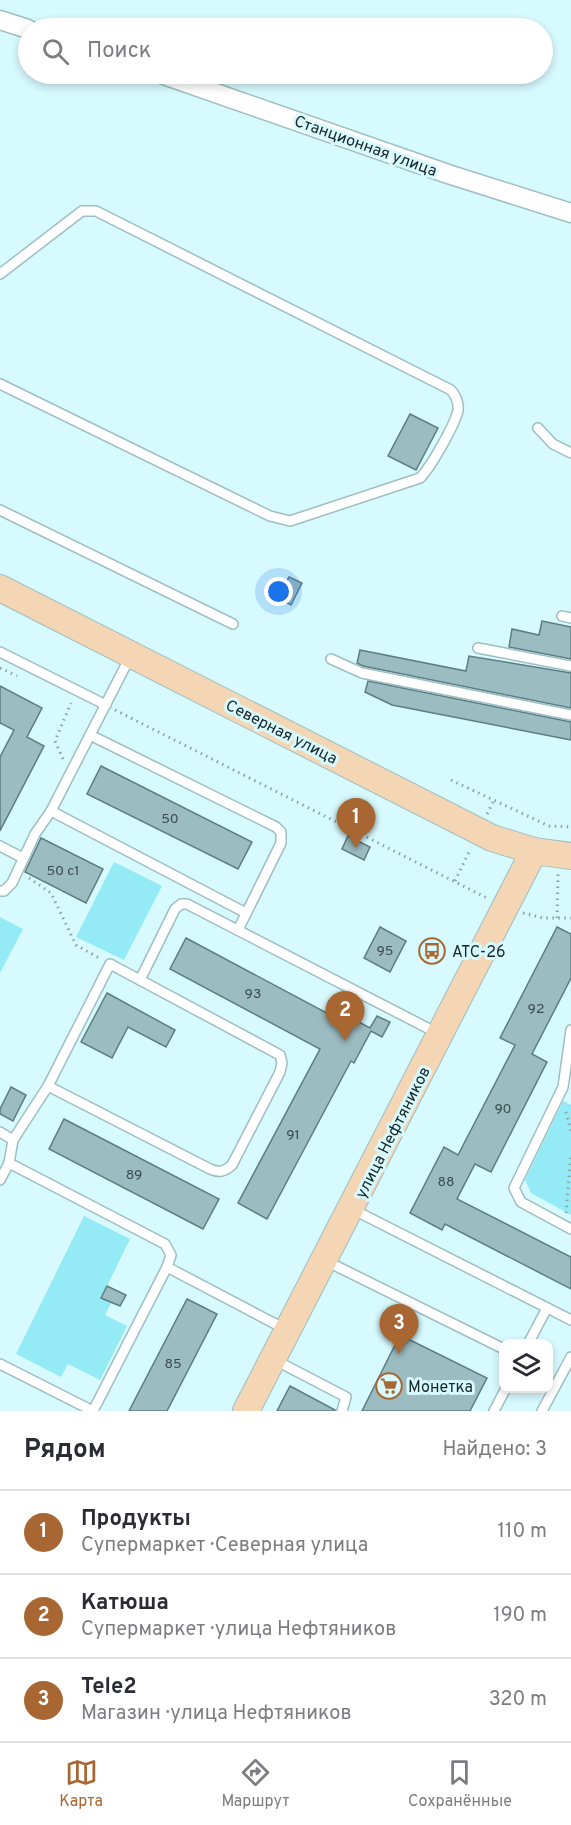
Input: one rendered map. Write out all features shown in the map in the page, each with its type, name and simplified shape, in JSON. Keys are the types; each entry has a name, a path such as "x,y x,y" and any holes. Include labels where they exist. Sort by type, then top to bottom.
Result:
{"main road":[{"name":"Северная улица","path":"0,588 485,834 534,851 571,856"},
{"name":"улица Нефтяников","path":"246,1411 442,1035 534,851"}],"street":[{"path":"0,20 18,26"},
{"name":"Станционная улица","path":"190,84 448,174 571,213"}],"lane":[{"path":"0,274 82,211 96,211 451,390 458,399 458,412 429,469 420,478 290,521 270,516 0,384"},
{"path":"538,428 553,444 571,453"},
{"path":"0,510 233,624"},
{"path":"478,648 571,666"},
{"path":"0,652 106,705"},
{"path":"0,891 4,891 12,883 23,858 51,811 131,655"},
{"path":"331,658 362,673 571,715"},
{"path":"90,735 276,827 281,832 281,843 238,930"},
{"path":"51,811 246,913"},
{"path":"0,846 23,858"},
{"path":"140,980 175,909 181,904 187,904 442,1035"},
{"path":"0,1180 9,1163 14,1140 48,1086 110,964 280,1055 282,1063 280,1072 232,1165 218,1172 48,1086"},
{"path":"568,1228 521,1202 514,1188 561,1092 567,1074 567,1044 571,1030"},
{"path":"561,1092 571,1098"},
{"path":"0,1132 14,1140"},
{"path":"0,1364 93,1411 171,1255 165,1244 9,1163"},
{"path":"352,1209 571,1320"},
{"path":"325,1260 499,1347"},
{"path":"167,1267 288,1331"},
{"path":"531,1339 547,1308"},
{"path":"542,1411 571,1357"},
{"path":"273,1359 346,1397 342,1411"},
{"path":"494,1411 504,1393"}],"path":[{"path":"0,668 21,678"},
{"path":"63,699 73,704 55,741 65,764"},
{"path":"106,705 507,906 543,918 571,918"},
{"path":"451,780 549,826 571,827"},
{"path":"16,872 51,893 76,945 110,964"},
{"path":"568,1228 571,1155"}],"shaded area":[{"path":"114,862 162,886 124,960 76,937"},
{"path":"0,917 23,929 0,973"},
{"path":"563,1101 571,1105 571,1215 531,1193 525,1180"},
{"path":"84,1216 130,1239 101,1298 111,1303 105,1315 127,1326 100,1380 68,1364 61,1377 16,1354"}],"building":[{"path":"410,414 438,428 416,470 388,456"},
{"path":"289,577 302,583 291,605 278,598"},
{"path":"542,621 571,627 571,659 509,647 512,629 539,635"},
{"path":"360,650 466,671 469,656 571,673 571,708 363,666 357,663"},
{"path":"368,681 571,722 571,740 392,705 365,692"},
{"path":"0,686 42,708 27,737 44,746 0,831 0,757 14,730 0,723"},
{"path":"101,766 252,842 238,869 87,794"},
{"path":"348,836 370,847 364,860 342,849"},
{"path":"41,838 103,869 86,903 25,872"},
{"path":"380,927 406,941 390,972 364,958"},
{"path":"557,927 571,934 571,978 532,1054 547,1062 491,1172 475,1164 457,1199 571,1257 571,1289 445,1224 442,1230 410,1213 444,1147 458,1155 515,1045 500,1038"},
{"path":"186,938 336,1018 340,1012 370,1028 377,1016 390,1022 382,1037 371,1031 354,1063 351,1061 267,1219 238,1203 320,1049 170,969"},
{"path":"107,993 175,1030 166,1047 128,1027 112,1058 81,1042"},
{"path":"11,1087 26,1095 13,1121 0,1114 0,1109"},
{"path":"64,1119 219,1199 203,1229 49,1149"},
{"path":"107,1286 126,1295 120,1306 101,1298"},
{"path":"187,1299 217,1314 167,1411 129,1411"},
{"path":"400,1335 487,1378 470,1411 362,1411"},
{"path":"290,1386 335,1410 335,1411 277,1411"}],"place":[{"name":"Продукты","path":"356,848"},
{"name":"АТС-26","path":"432,951"},
{"name":"Катюша","path":"345,1041"},
{"name":"Tele2","path":"399,1354"},
{"name":"Монетка","path":"389,1386"}]}
